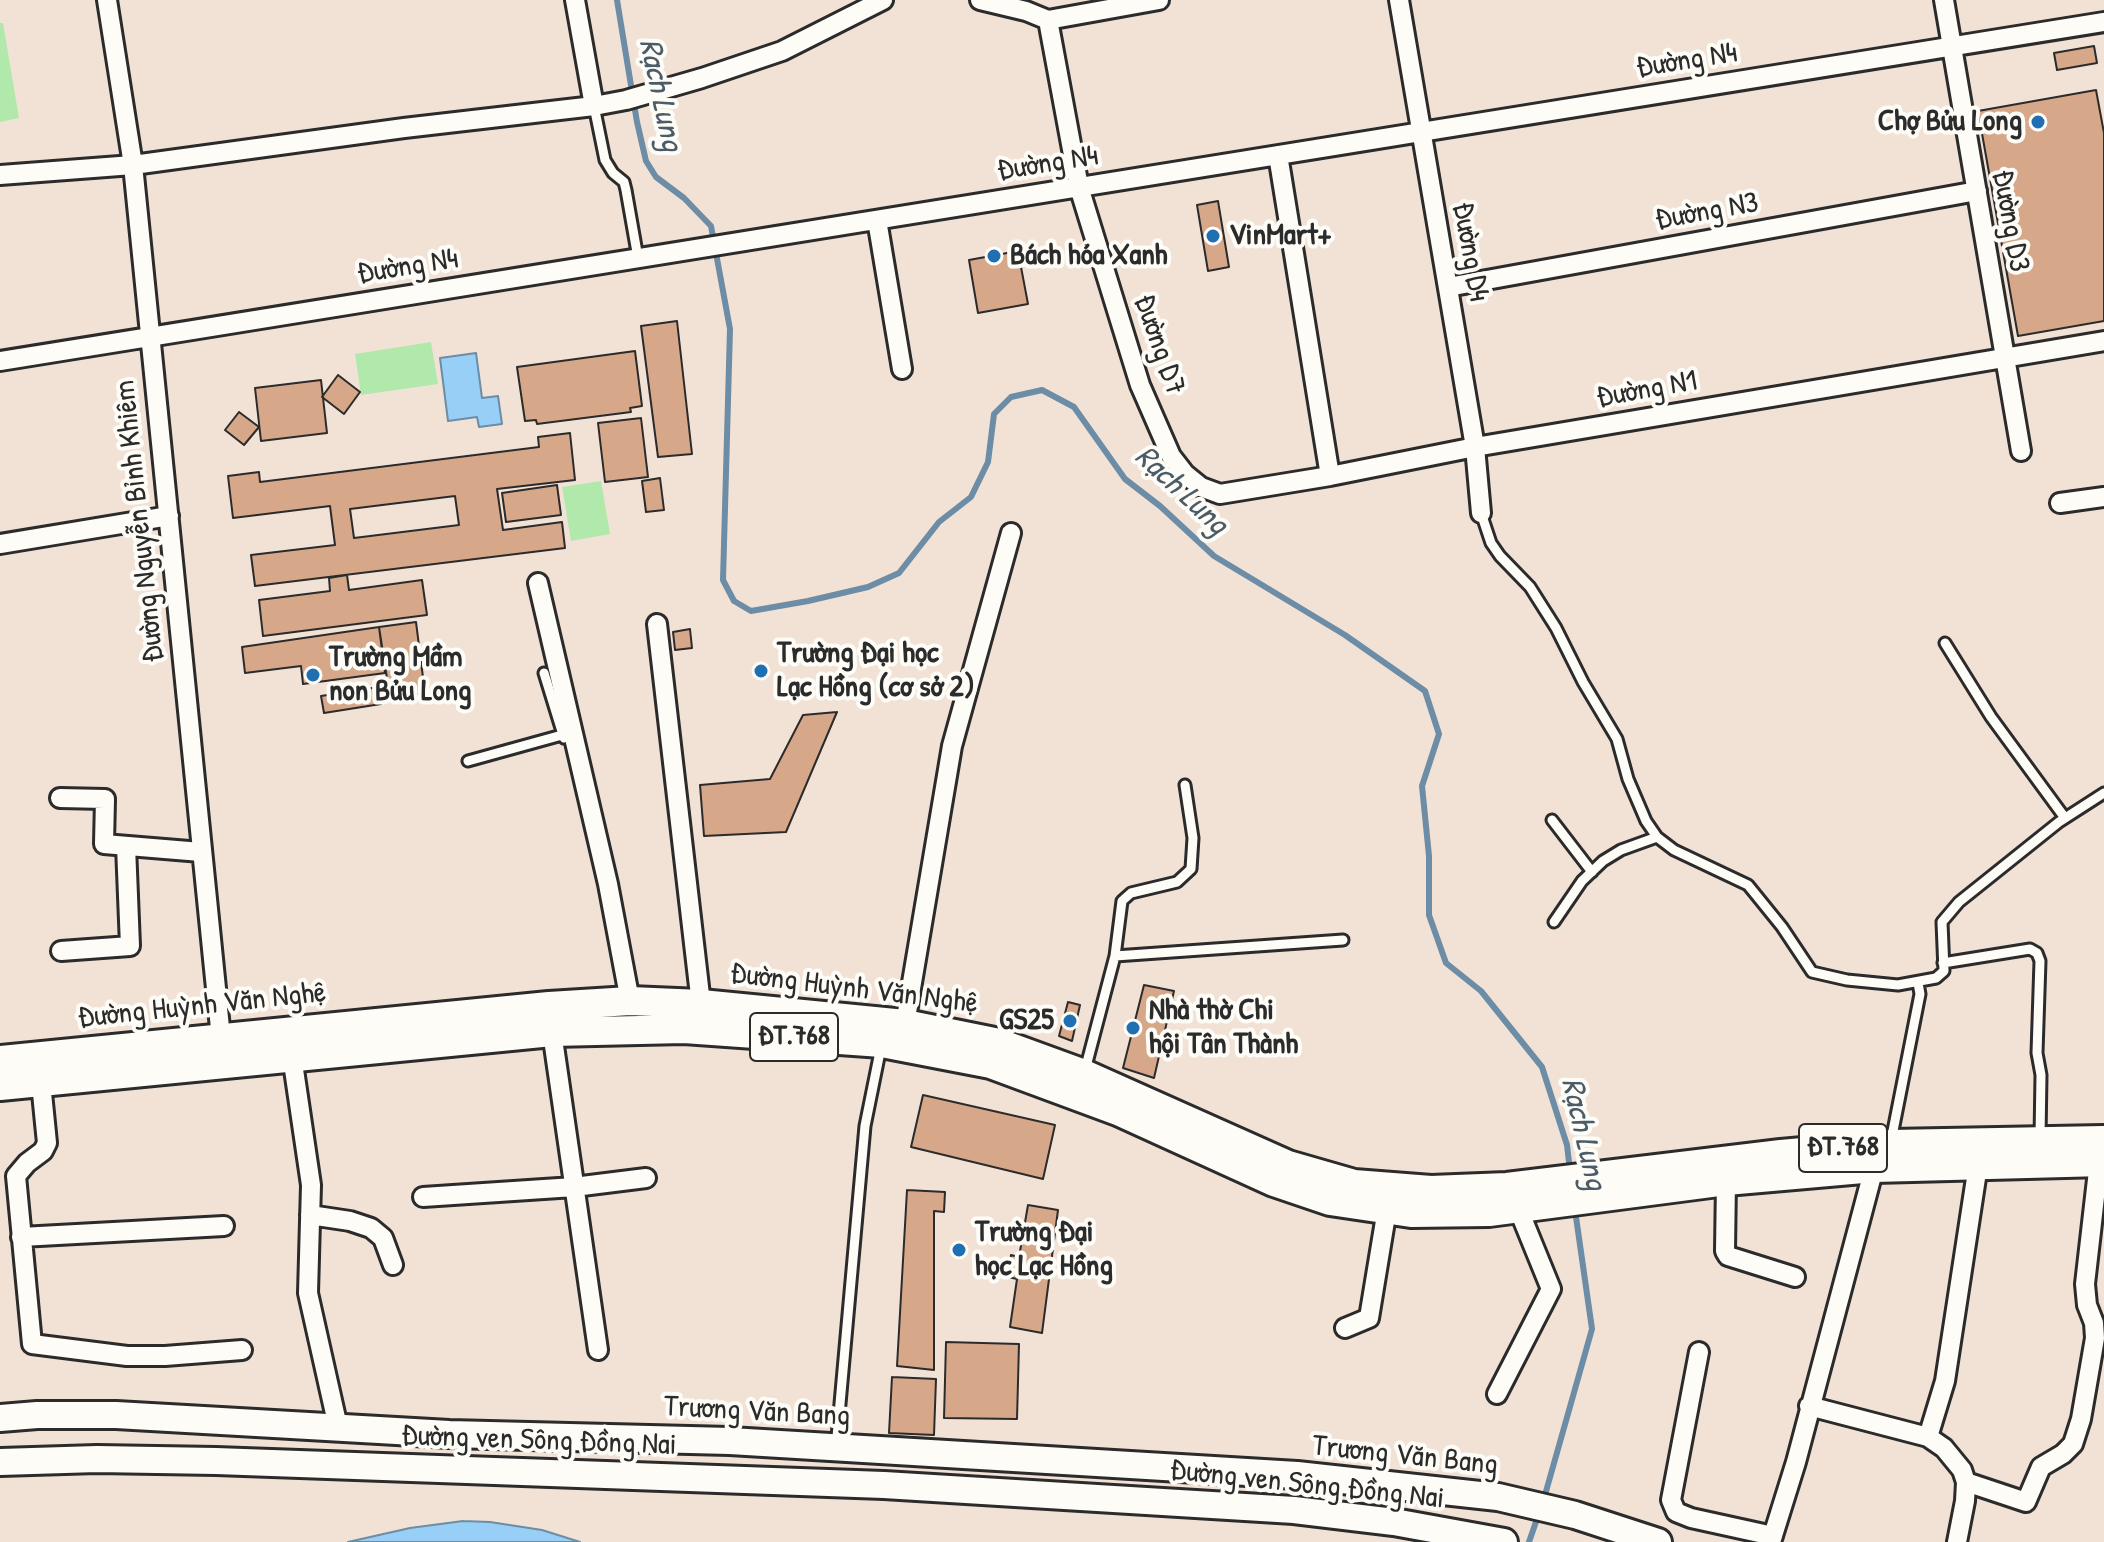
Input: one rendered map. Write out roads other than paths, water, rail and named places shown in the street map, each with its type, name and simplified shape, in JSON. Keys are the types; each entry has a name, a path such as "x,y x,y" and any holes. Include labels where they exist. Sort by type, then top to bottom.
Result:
{"main road":[{"name":"Đường Huỳnh Văn Nghệ","path":"0,1086 41,1083 222,1051 549,1006 630,1001 701,1004 905,1024 995,1054 1084,1074 1288,1165 1354,1184 1431,1190 1507,1187 1573,1190 2102,1155"},
{"name":"Đường Huỳnh Văn Nghệ","path":"0,1060 222,1051 292,1056 552,1032 684,1029 995,1054 1274,1182 1330,1201 1411,1213 1518,1208 1573,1190 1781,1154 1891,1144 2040,1142 2102,1155"},
{"name":"Trương Văn Bang","path":"0,1418 116,1415 449,1434 730,1441 1312,1477 1510,1499 1575,1515 1658,1542"},
{"name":"Đường ven Sông Đồng Nai","path":"0,1462 97,1459 216,1461 884,1485 1294,1510 1394,1522 1501,1541"}],"street":[{"name":"Đường Nguyễn Bỉnh Khiêm","path":"107,0 133,165 222,1051"},
{"path":"575,0 594,106"},
{"path":"0,175 133,165 626,100 782,51 883,0"},
{"path":"980,0 1026,11 1048,20 1159,0"},
{"name":"Đường D4","path":"1399,0 1475,447 1481,513"},
{"name":"Đường D3","path":"1944,0 2021,451"},
{"name":"Đường D7","path":"1048,20 1079,187 1140,385 1171,456 1185,474 1201,487"},
{"name":"Đường N4","path":"0,361 2104,22"},
{"path":"1278,155 1330,476"},
{"name":"Đường N3","path":"1448,287 1977,191"},
{"path":"877,220 902,369"},
{"name":"Đường N1","path":"1201,487 1220,494 1475,447 2104,341"},
{"path":"2060,503 2104,497"},
{"path":"0,544 169,516"},
{"path":"905,1024 952,746 1011,533"},
{"path":"538,583 608,884 630,1001"},
{"path":"657,624 701,1004"},
{"path":"60,798 105,799 104,844 201,852"},
{"path":"61,951 130,946 126,846"},
{"path":"552,1032 598,1350"},
{"path":"292,1056 309,1166 308,1293 338,1427"},
{"path":"41,1083 47,1143 43,1151 16,1176 32,1344 127,1356 242,1350"},
{"path":"1966,1482 2026,1502 2041,1467 2068,1451 2073,1444 2081,1419 2095,1338 2102,1155"},
{"path":"1928,1437 1945,1381 1978,1165"},
{"path":"1699,1352 1671,1500 1676,1512 1691,1518 1772,1539 1874,1168"},
{"path":"423,1197 574,1187 646,1178"},
{"path":"1726,1181 1725,1251 1728,1256 1795,1277"},
{"path":"1497,1394 1551,1289 1518,1208"},
{"path":"1345,1328 1369,1318 1387,1209"},
{"path":"310,1215 350,1221 371,1228 383,1238 393,1265"},
{"path":"21,1237 224,1226"},
{"path":"1809,1406 1928,1437 1952,1457 1966,1482 1957,1542"}],"lane":[{"path":"594,106 605,160 613,173 624,182 638,258"},
{"path":"1481,513 1491,543 1530,587 1617,739 1634,793 1657,837 1674,850 1748,885 1782,927 1812,972 1847,980 1898,985 1936,978 1944,971 1942,922 1959,902 2065,818 2104,793"},
{"path":"1945,643 1991,717 2065,818"},
{"path":"544,673 562,735 579,761"},
{"path":"468,761 562,735"},
{"path":"1084,1074 1115,956 1122,901 1131,893 1177,882 1191,869 1193,838 1185,785"},
{"path":"1552,820 1592,872"},
{"path":"1554,922 1582,881 1592,872 1621,850 1657,837"},
{"path":"1115,956 1343,940"},
{"path":"1943,963 2030,949 2037,953 2040,961 2037,1053 2041,1075 2040,1142"},
{"path":"1891,1144 1920,994 1918,983"},
{"path":"837,1437 865,1126 882,1043"}],"water":[{"path":"476,353 482,398 498,396 502,424 479,427 477,417 448,421 440,358"},
{"path":"463,1521 542,1530 580,1542 348,1542 410,1528"}],"waterway":[{"name":"Rạch Lung","path":"617,0 646,161 656,177 684,198 711,226 730,329 723,580 734,601 751,611 868,587 899,573 939,522 971,497 988,462 994,414 1011,397 1042,390 1074,407 1125,479 1160,506 1214,556 1345,635 1425,691 1439,734 1422,786 1429,856 1429,915 1446,963 1481,991 1542,1067 1567,1145 1570,1171"},
{"name":"Rạch Lung","path":"1543,1502 1592,1329 1575,1210"},
{"name":"Rạch Lung","path":"1529,1542 1539,1513"}],"place":[{"name":"Chợ Bửu Long","path":"2038,122"},
{"name":"VinMart+","path":"1213,236"},
{"name":"Bách hóa Xanh","path":"994,256"},
{"name":"Trường Đại học Lạc Hồng (cơ sở 2)","path":"761,671"},
{"name":"Trường Mầm non Bửu Long","path":"313,675"},
{"name":"GS25","path":"1070,1021"},
{"name":"Nhà thờ Chi hội Tân Thành","path":"1133,1028"},
{"name":"Trường Đại học Lạc Hồng","path":"959,1250"}]}
